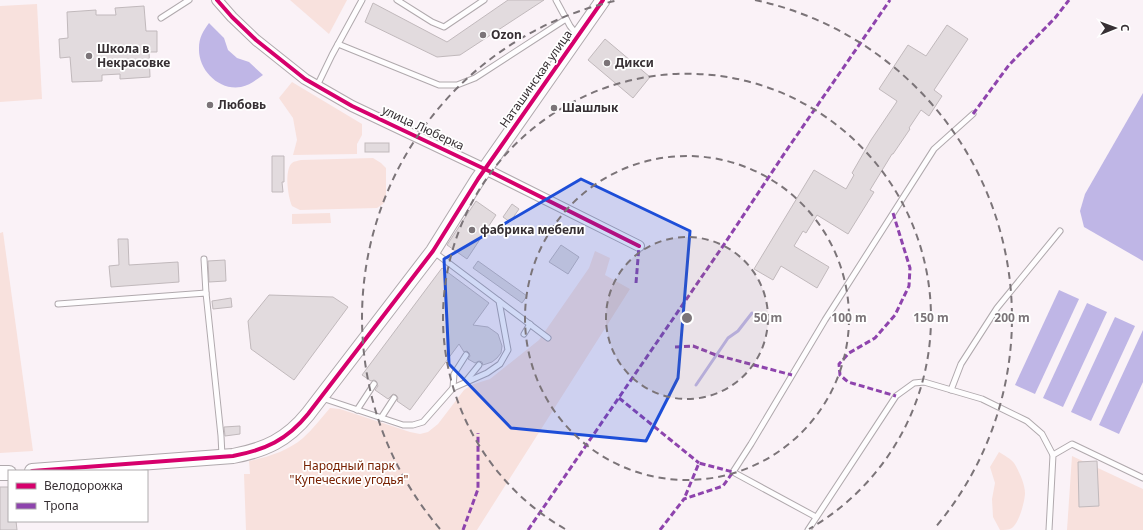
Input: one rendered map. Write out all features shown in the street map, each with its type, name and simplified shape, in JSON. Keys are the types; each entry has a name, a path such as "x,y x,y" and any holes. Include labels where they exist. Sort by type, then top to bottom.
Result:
{"street":[{"name":"улица Люберка","path":"217,0 256,40 305,79 317,86 352,106 485,169 639,246"},
{"name":"Наташинская улица","path":"46,470 222,457 250,453 270,446 290,434 302,422 433,251 485,169 603,0"}],"lane":[{"path":"161,18 189,0"},
{"path":"317,86 362,0"},
{"path":"397,0 432,22 444,27 484,0"},
{"path":"556,0 570,26 578,36"},
{"path":"338,44 439,85 457,85 475,78 566,19"},
{"path":"816,517 733,472 825,320 934,149 973,114"},
{"path":"951,390 961,364 997,308 1060,231"},
{"path":"433,251 548,338"},
{"path":"204,259 222,457"},
{"path":"58,304 206,293"},
{"path":"320,398 403,425 413,425 423,422 453,388 487,373 500,364 508,350 499,301"},
{"path":"524,334 530,324"},
{"path":"453,388 454,374 466,355"},
{"path":"465,382 479,365"},
{"path":"808,530 896,396 914,383 924,382 982,399 1027,421 1042,434 1053,455 1049,530"},
{"path":"357,410 374,384"},
{"path":"381,418 394,398"},
{"path":"1053,455 1072,444 1143,478"}],"highlighted area":[{"path":"581,179 690,231 678,378 646,441 511,428 449,364 444,259"}],"green space":[{"path":"290,0 347,0 329,34"},
{"path":"37,4 42,99 0,102 0,6"},
{"path":"292,82 362,124 362,135 357,144 357,154 293,155 297,140 293,118 279,98"},
{"path":"373,158 386,168 386,199 383,204 377,208 300,210 292,206 289,196 287,177 290,166 293,162 301,160"},
{"path":"330,213 331,223 292,224 292,214"},
{"path":"3,232 33,451 0,453 0,233"},
{"name":"Народный парк \"Купеческие угодья\"","path":"595,251 610,258 605,275 630,289 477,530 246,530 244,474 250,474 249,461 278,453 291,447 310,431 330,408 340,409 410,432 420,434 428,432 438,424 464,390 471,385 490,379 539,340 589,268"},
{"path":"999,452 1014,463 1024,486 1025,493 1023,506 1017,522 1012,528 1005,530 1000,530 993,517 992,499 995,483 990,467"},
{"path":"1072,456 1143,489 1143,530 1067,530"}],"shaded area":[{"path":"209,23 224,38 228,50 237,58 249,62 263,75 253,82 241,87 225,86 211,77 202,64 199,48 202,35"},
{"path":"1143,93 1143,261 1084,227 1080,211 1085,194"},
{"path":"1059,290 1079,299 1035,394 1015,385"},
{"path":"1087,303 1107,312 1063,407 1043,398"},
{"path":"1115,317 1135,326 1091,421 1071,412"},
{"path":"1143,330 1143,382 1119,434 1099,425"}],"building":[{"path":"508,0 544,0 460,55 437,57 365,22 373,3 447,42"},
{"path":"144,6 146,31 157,31 157,52 149,52 150,77 120,79 120,74 102,75 102,81 72,82 70,57 60,58 59,39 68,38 67,12 96,10 96,15 116,15 115,8"},
{"path":"947,25 968,39 934,90 942,96 929,116 921,110 870,190 874,192 848,234 817,215 806,233 803,231 794,246 829,267 817,288 781,266 773,280 754,269 814,170 846,189 854,175 852,173 871,140 897,101 879,89 908,45 926,56"},
{"path":"605,39 650,77 633,98 588,60"},
{"path":"365,143 389,143 389,152 365,152"},
{"path":"272,156 284,156 284,182 282,182 283,192 272,192"},
{"name":"фабрика мебели","path":"476,201 496,215 467,259 447,245"},
{"path":"512,204 519,209 510,222 503,217"},
{"path":"118,239 128,239 129,265 178,262 179,282 111,287 109,266 119,265"},
{"path":"561,245 579,257 568,274 549,262"},
{"path":"225,260 226,281 209,282 208,261"},
{"path":"478,261 527,296 522,303 473,268"},
{"path":"442,268 489,303 473,325 488,327 498,334 502,346 501,353 492,362 483,365 482,362 479,361 475,363 468,359 470,356 469,353 467,351 464,352 459,344 410,410 397,401 398,398 396,395 393,394 388,399 375,390 378,386 376,381 371,381 362,375"},
{"path":"269,295 333,297 348,307 294,380 251,349 248,321"},
{"path":"231,298 232,307 213,309 212,301"},
{"path":"240,426 240,434 225,436 224,427"},
{"path":"1097,461 1099,506 1079,507 1078,462"},
{"path":"0,487 8,487 8,522 16,522 17,530 0,530"}],"waterway":[{"path":"696,385 728,338 738,331 752,313"}],"marked path":[{"path":"528,530 890,0"},
{"path":"973,114 1009,65 1055,18 1069,0"},
{"path":"893,213 910,268 909,286 895,315 875,338 849,353 839,364 840,375 848,382 896,396"},
{"path":"636,283 639,246"},
{"path":"675,347 693,346 716,355 792,375"},
{"path":"619,398 699,463"},
{"path":"463,530 478,489 478,433"},
{"path":"660,530 684,499 723,486 733,472 699,463 684,499"}],"cycle path":[{"path":"217,0 256,40 305,79 352,106 491,172 639,246"},
{"path":"45,470 233,456 245,454 265,447 292,431 308,414 433,251 478,179 603,0"}],"place":[{"name":"Ozon","path":"483,35"},
{"name":"Школа в Некрасовке","path":"89,56"},
{"name":"Дикси","path":"607,63"},
{"name":"Любовь","path":"210,105"},
{"name":"Шашлык","path":"554,108"},
{"name":"фабрика мебели","path":"472,230"}]}
